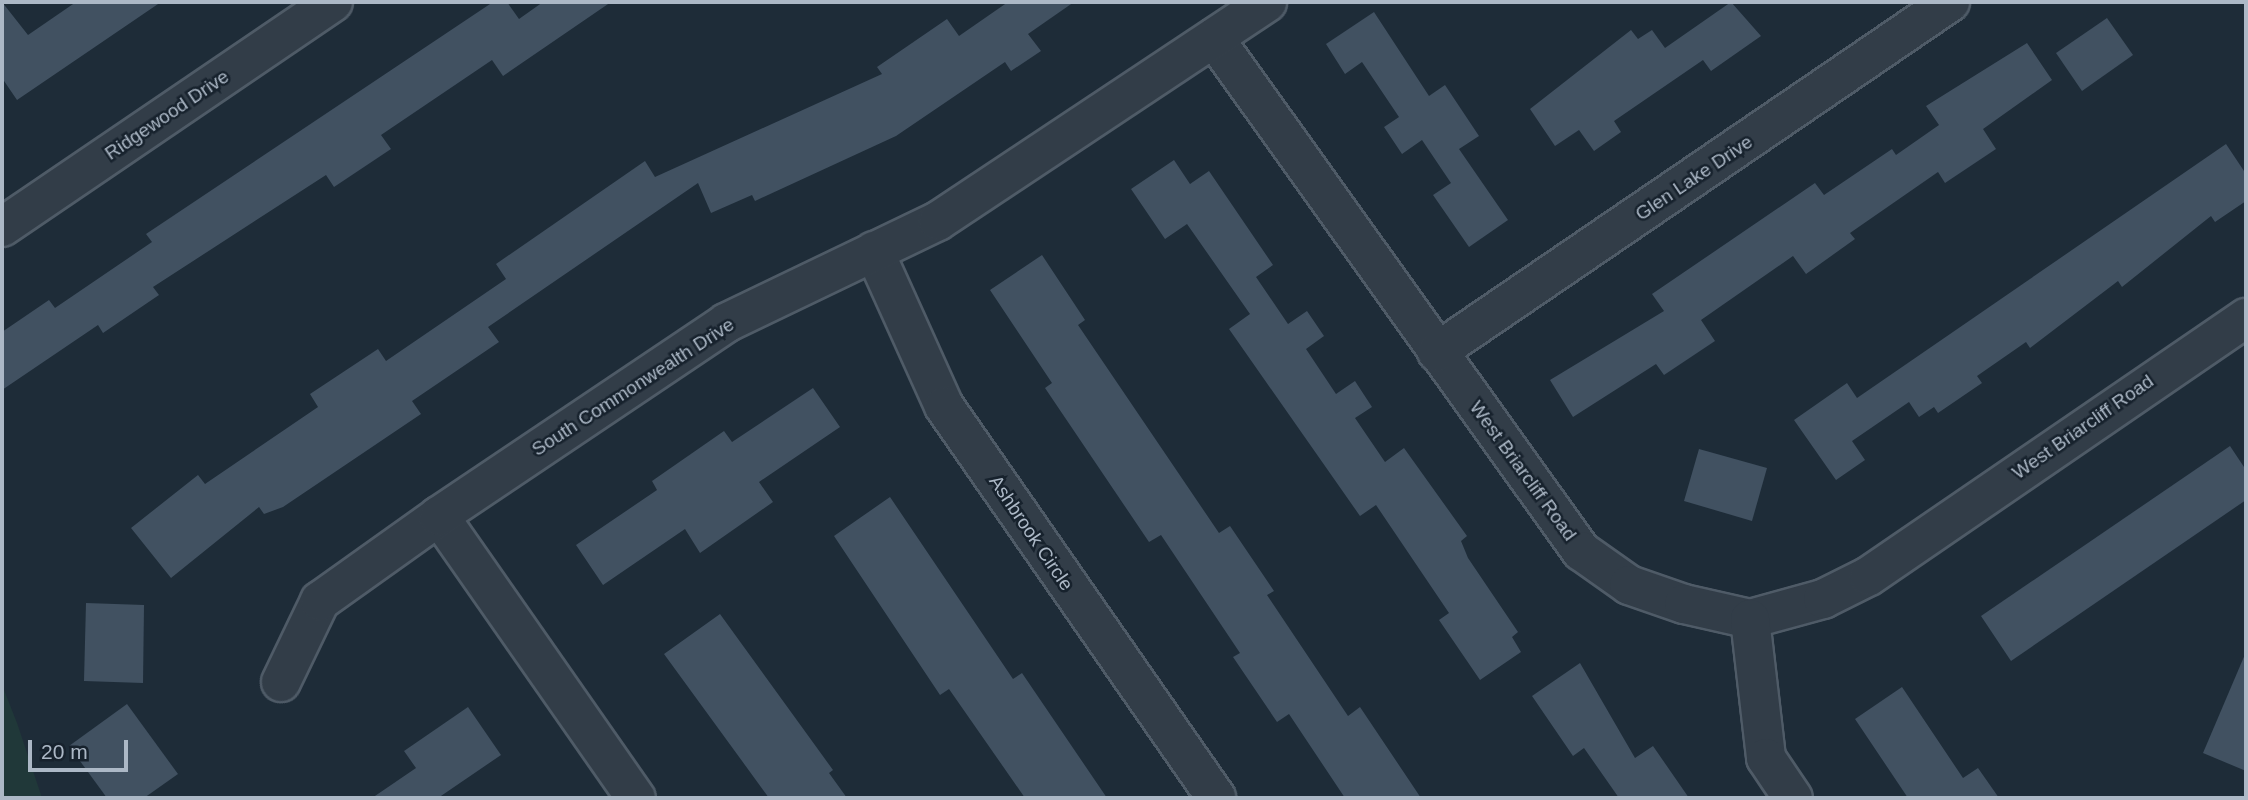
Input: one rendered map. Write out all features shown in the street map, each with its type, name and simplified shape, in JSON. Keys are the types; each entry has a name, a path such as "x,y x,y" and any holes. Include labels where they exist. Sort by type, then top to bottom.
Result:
{"street":[{"name":"Ridgewood Drive","path":"2,228 333,2"},
{"name":"South Commonwealth Drive","path":"281,681 320,601 439,516 726,323 938,221 1267,2"},
{"name":"Glen Lake Drive","path":"1437,352 1950,2"},
{"name":"West Briarcliff Road","path":"1214,38 1581,551 1629,585 1750,619 1823,599 1869,576 2246,318"},
{"name":"Ashbrook Circle","path":"874,251 944,407 1216,798"},
{"path":"439,516 636,798"},
{"path":"1750,619 1766,758 1793,798"}],"green space":[{"path":"2,685 17,723 42,798 2,798"}],"building":[{"path":"2,2 28,35 76,2 161,2 17,100 2,78"},
{"path":"493,2 507,2 519,19 543,2 611,2 503,76 492,60 381,135 391,149 334,187 326,175 153,287 159,295 103,333 98,325 2,390 2,332 49,300 55,308 152,242 146,234"},
{"path":"1008,2 1074,2 1028,34 1041,51 1011,71 1005,62 896,136 755,201 752,195 711,213 698,183 488,327 499,342 412,401 421,414 283,507 264,514 259,507 171,578 131,528 198,475 205,484 318,407 310,394 378,349 386,361 506,279 496,264 645,161 655,177 882,74 877,67 947,19 959,36"},
{"path":"1731,2 1761,36 1711,71 1703,60 1614,121 1621,132 1594,151 1579,130 1555,146 1530,109 1631,30 1638,39 1652,30 1665,48"},
{"path":"1374,12 1429,96 1445,85 1479,136 1459,149 1508,220 1469,247 1433,195 1451,183 1422,140 1402,154 1384,127 1399,117 1362,62 1345,74 1326,44"},
{"path":"2107,18 2133,55 2082,91 2056,53"},
{"path":"2027,43 2052,80 1983,129 1996,149 1945,183 1938,172 1850,233 1855,239 1806,274 1793,256 1701,320 1715,341 1664,375 1656,364 1573,417 1550,380 1664,311 1652,294 1815,183 1824,195 1892,149 1896,155 1939,125 1926,106"},
{"path":"2226,144 2246,174 2246,201 2215,222 2211,216 2122,287 2118,281 2030,348 2026,342 1977,376 1982,383 1938,413 1934,407 1919,417 1909,402 1852,441 1865,460 1836,480 1794,420 1847,383 1857,398"},
{"path":"1174,160 1190,184 1209,171 1273,265 1256,277 1288,324 1307,311 1324,336 1306,349 1336,394 1355,381 1372,407 1355,418 1385,462 1404,448 1467,536 1461,541 1468,558 1518,632 1512,637 1521,652 1480,680 1439,620 1449,613 1376,505 1360,516 1229,329 1250,314 1187,224 1165,239 1131,189"},
{"path":"1042,255 1085,320 1078,325 1219,533 1230,526 1274,591 1267,595 1348,716 1360,707 1421,798 1345,798 1289,714 1277,722 1233,657 1240,653 1161,535 1149,542 1045,388 1052,383 990,290"},
{"path":"813,388 840,427 759,482 773,502 700,553 685,529 603,585 576,545 657,490 652,481 724,431 732,442"},
{"path":"2230,446 2246,470 2246,500 2011,661 1981,616"},
{"path":"1699,449 1767,468 1752,521 1684,501"},
{"path":"890,497 1013,679 1022,673 1107,798 1025,798 949,689 940,695 834,536"},
{"path":"86,603 144,605 143,683 84,681"},
{"path":"720,614 833,770 829,773 847,798 769,798 664,654"},
{"path":"2246,652 2246,771 2203,753"},
{"path":"1580,663 1635,758 1653,746 1689,798 1619,798 1584,748 1573,756 1532,696"},
{"path":"1902,687 1963,778 1978,768 1999,798 1908,798 1855,719"},
{"path":"127,704 178,774 144,798 107,798 69,746"},
{"path":"468,707 501,755 438,798 372,798 416,768 404,751"}]}
